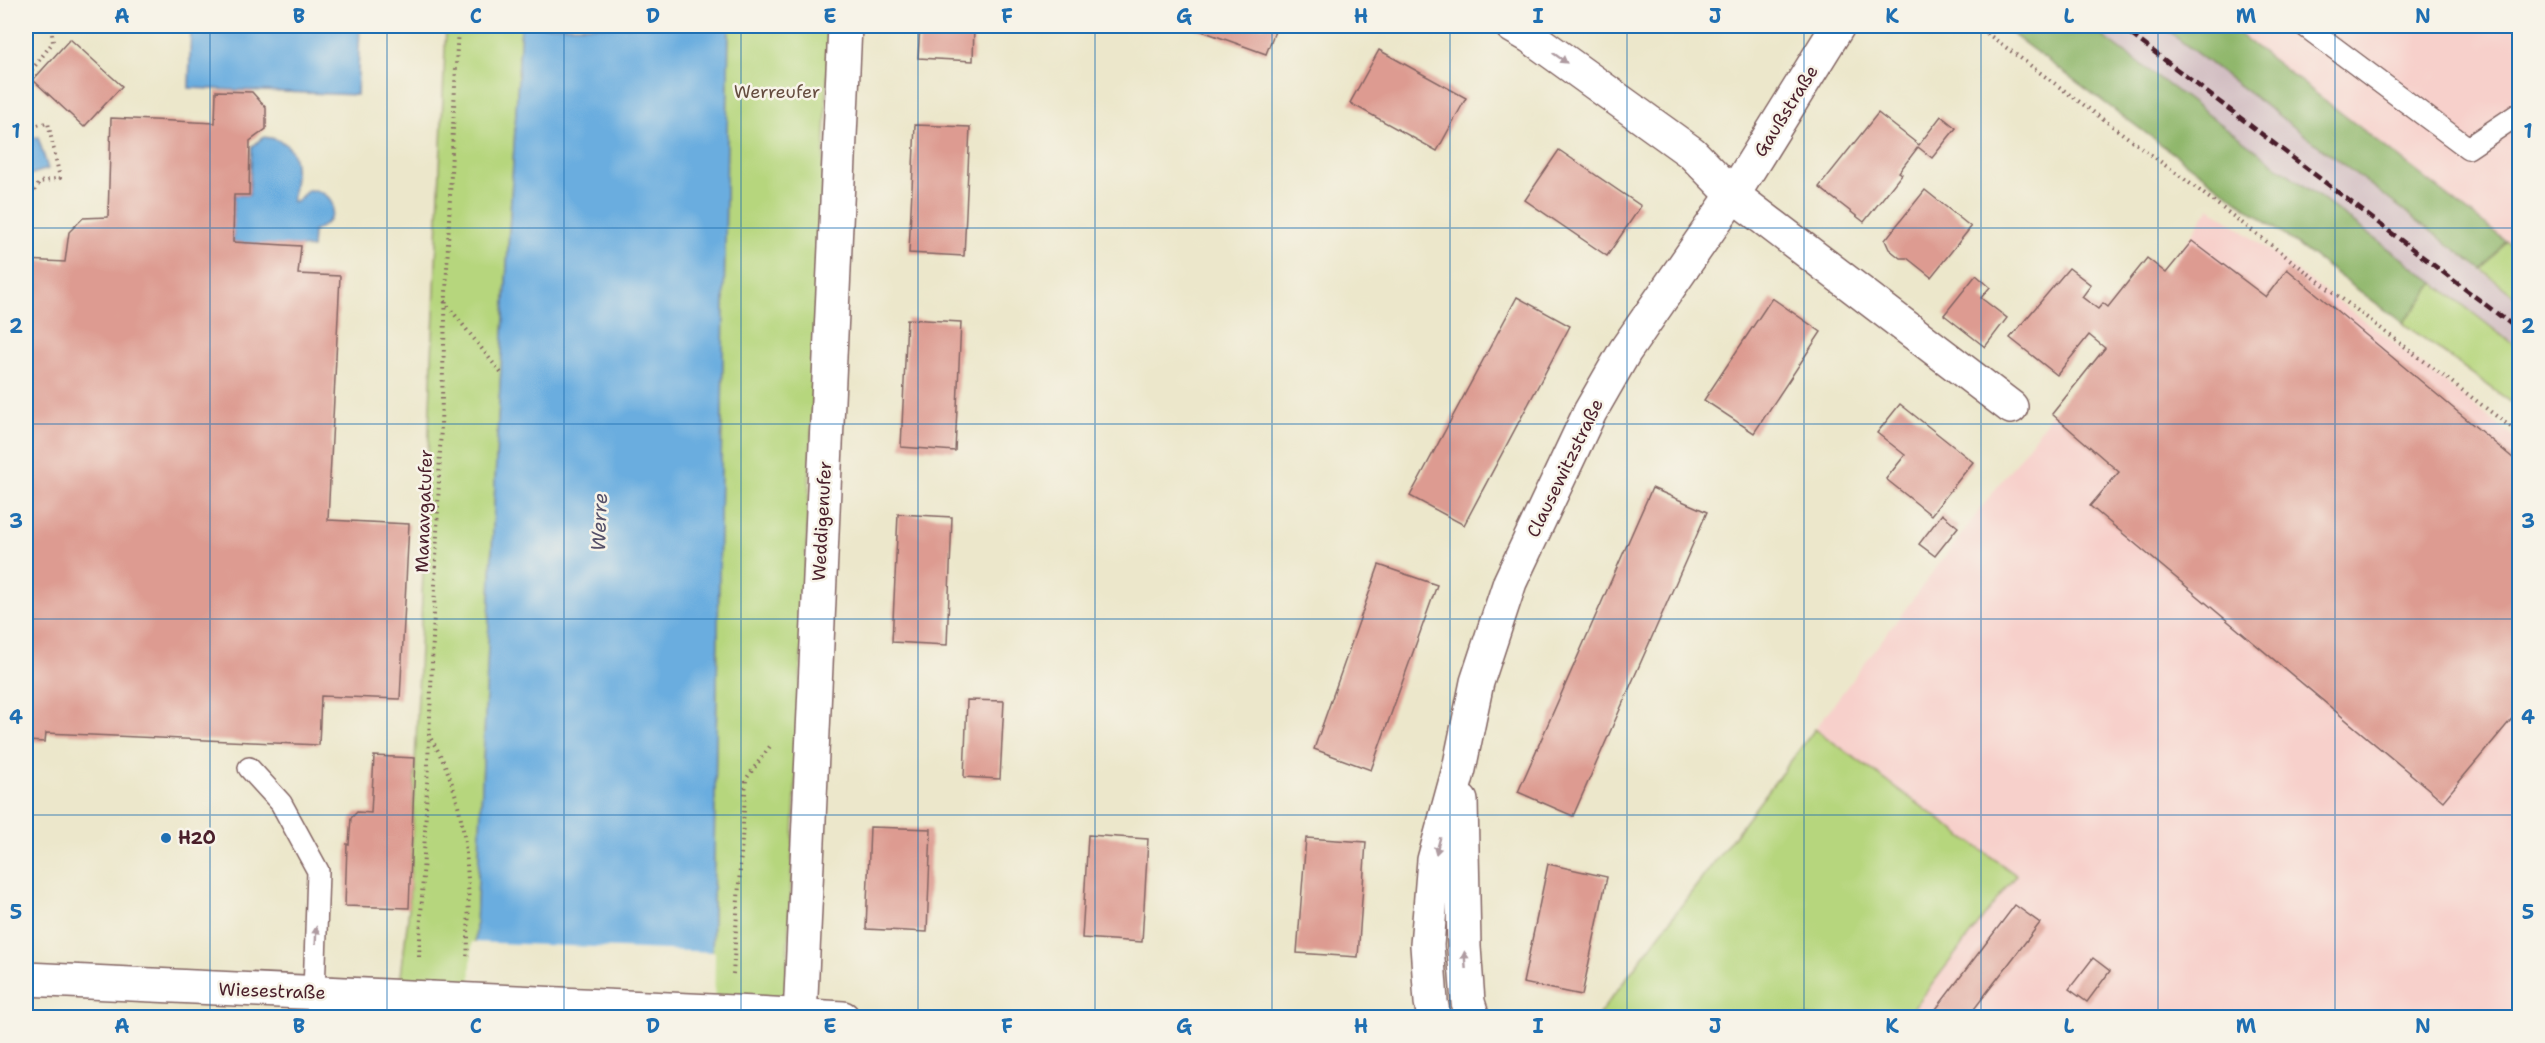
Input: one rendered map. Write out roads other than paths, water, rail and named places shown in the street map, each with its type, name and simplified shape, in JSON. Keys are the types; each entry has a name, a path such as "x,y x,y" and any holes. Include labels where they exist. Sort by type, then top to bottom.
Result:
{"street":[{"name":"Weddigenufer","path":"800,1016 845,26"},
{"path":"1512,26 1531,37 1692,153 1732,195 2011,407"},
{"name":"Gaußstraße","path":"1732,195 1838,26"},
{"name":"Clausewitzstraße","path":"1434,1017 1427,945 1434,860 1459,769 1477,682 1507,593 1554,486 1590,412 1626,351 1732,195"},
{"name":"Clausewitzstraße","path":"1459,769 1464,947 1468,1002 1473,1017"},
{"name":"Wiesestraße","path":"26,979 843,1017"}],"lane":[{"path":"2305,26 2468,148 2520,113"},
{"path":"249,768 281,803 318,871 314,993"}],"water":[{"path":"191,26 360,26 357,95 189,88"},
{"name":"Werre","path":"521,26 729,26 711,1017 472,1018 497,437"},
{"path":"38,137 48,169 29,175 30,184 26,188 26,139"},
{"path":"263,137 276,139 286,144 291,151 295,169 292,202 296,202 308,190 324,194 331,201 333,211 331,217 326,224 313,232 312,248 233,242 234,195 249,195 252,147"}],"railway":[{"path":"2120,26 2520,331"}],"place":[{"name":"H2O","path":"166,838"}],"park label":[{"name":"Werreufer","path":"777,92"}]}
